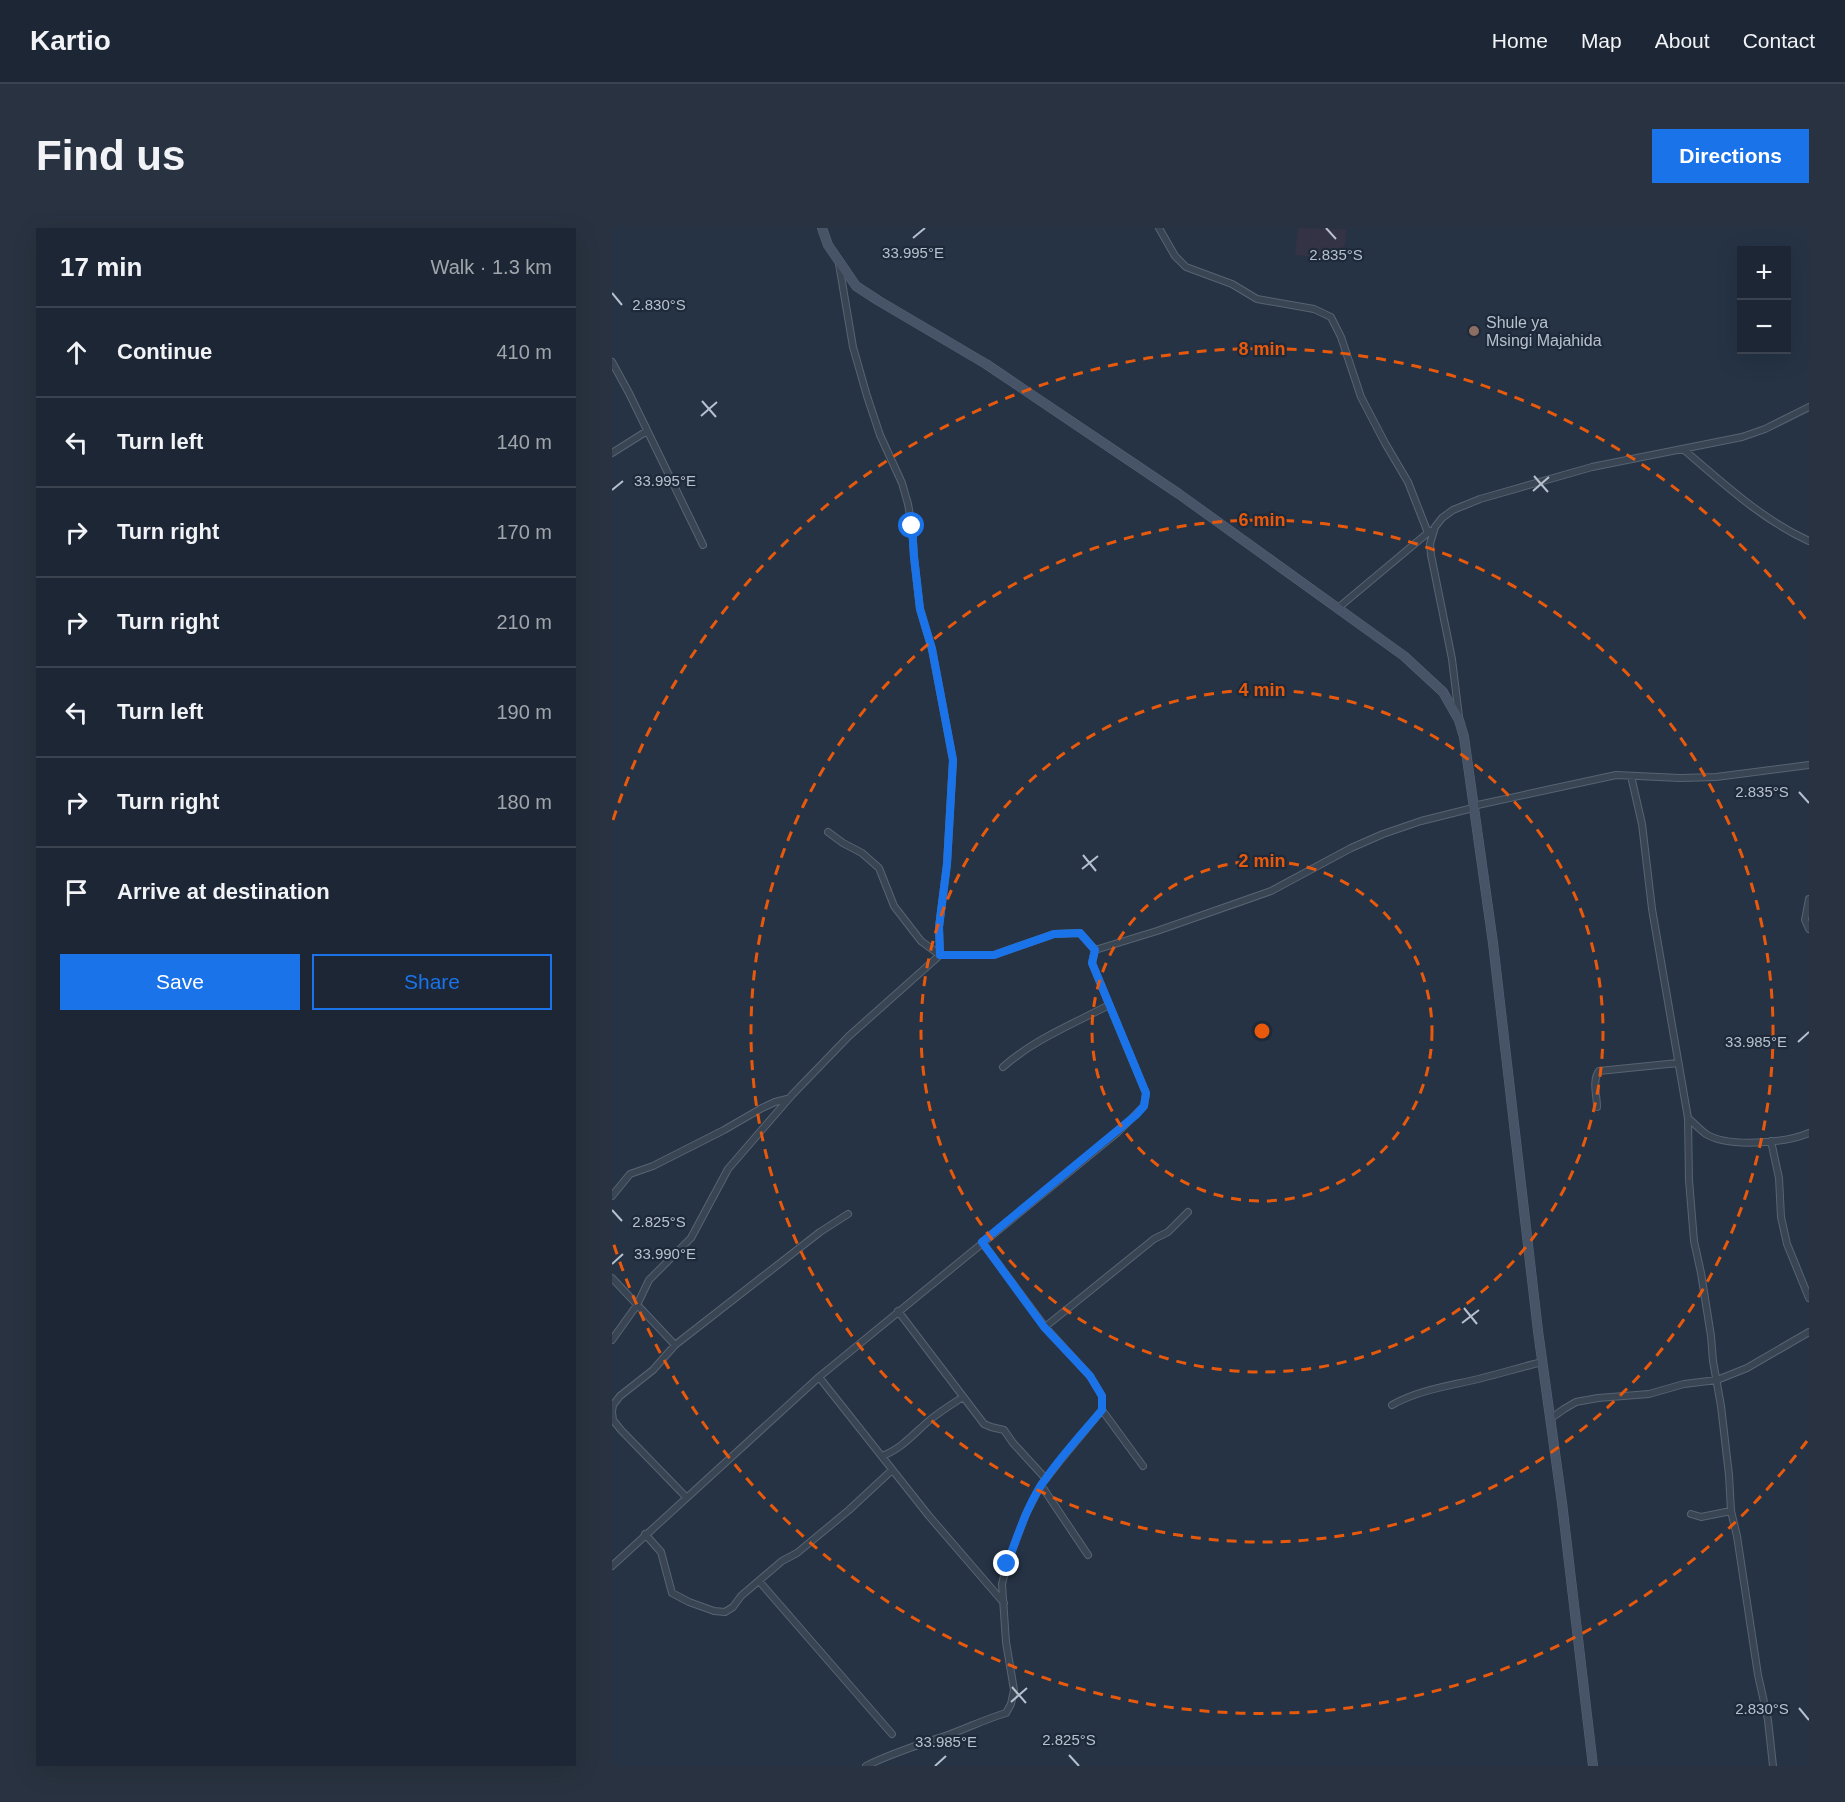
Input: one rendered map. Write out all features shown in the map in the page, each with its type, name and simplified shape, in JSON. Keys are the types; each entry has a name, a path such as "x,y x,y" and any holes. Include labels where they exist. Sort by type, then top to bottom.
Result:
{"street":[{"path":"822,228 828,246 856,286 995,370 1171,488 1338,608 1404,656 1432,681 1443,692 1459,720"},
{"path":"1159,228 1175,256 1186,267 1232,284 1257,299 1314,309 1331,317 1341,338 1360,397 1408,482 1428,533"},
{"path":"838,261 853,347 867,396 880,435 902,483 908,504 920,609 932,649 953,760 947,864 939,927 940,955"},
{"path":"612,362 704,545"},
{"path":"1338,608 1453,510 1500,492 1592,467 1749,434 1809,408"},
{"path":"612,453 647,431"},
{"path":"1683,449 1759,512 1780,527 1809,542"},
{"path":"1435,527 1430,544 1431,555 1452,659 1492,943 1593,1766"},
{"path":"1095,950 1176,925 1271,891 1351,848 1383,834 1473,807 1616,775 1716,777 1809,765"},
{"path":"1631,776 1642,824 1653,909 1688,1118 1689,1180 1694,1241 1705,1294 1717,1380 1731,1511 1737,1536 1758,1675 1768,1720 1773,1766"},
{"path":"828,832 879,868 894,906 921,940 940,955 994,955 1054,934 1080,933 1095,950"},
{"path":"1809,899 1805,920 1809,929"},
{"path":"612,1566 819,1377 1117,1132 1144,1106 1146,1093 1092,963 1095,950"},
{"path":"612,1340 637,1305 649,1280 692,1238 728,1169 789,1099 849,1036 940,955"},
{"path":"1003,1067 1040,1041 1109,1005"},
{"path":"1597,1107 1595,1079 1599,1071 1678,1063"},
{"path":"612,1196 630,1174 652,1166 724,1130 762,1108 789,1099"},
{"path":"1688,1118 1707,1134 1727,1142 1755,1143 1809,1133"},
{"path":"1771,1141 1779,1178 1781,1217 1787,1244 1809,1298"},
{"path":"1044,1327 1154,1239 1168,1232 1188,1212"},
{"path":"686,1497 613,1420 613,1405 620,1396 653,1370 675,1345 820,1232 848,1214"},
{"path":"982,1242 1044,1327 1090,1376 1102,1396 1102,1410 1143,1466"},
{"path":"612,1278 675,1345"},
{"path":"898,1311 984,1424 1004,1430 1046,1479"},
{"path":"1550,1419 1576,1402 1649,1394 1684,1384 1717,1380 1747,1368 1809,1332"},
{"path":"1392,1405 1439,1387 1542,1362"},
{"path":"819,1377 892,1470 1005,1604"},
{"path":"882,1456 911,1439 930,1420 963,1397"},
{"path":"866,1766 887,1755 1006,1713 1014,1690 1006,1642 1002,1584 1007,1564 1026,1514 1041,1485 1102,1410"},
{"path":"645,1534 661,1551 672,1593 689,1602 724,1612 733,1607 741,1596 782,1561 797,1553 867,1494 892,1470"},
{"path":"1041,1485 1088,1555"},
{"path":"1691,1514 1701,1517 1731,1511"},
{"path":"759,1581 892,1734"}],"shaded area":[{"path":"1298,228 1347,229 1343,261 1295,255"}],"place":[{"name":"Shule ya Msingi Majahida","path":"1474,331"}],"route":[{"path":"912,526 920,609 932,649 953,760 947,864 939,927 940,955 994,955 1054,934 1080,933 1095,950 1092,963 1146,1093 1144,1106 1136,1115 982,1242 1044,1327 1090,1376 1102,1396 1104,1405 1041,1485 1026,1514 1007,1564"}]}
